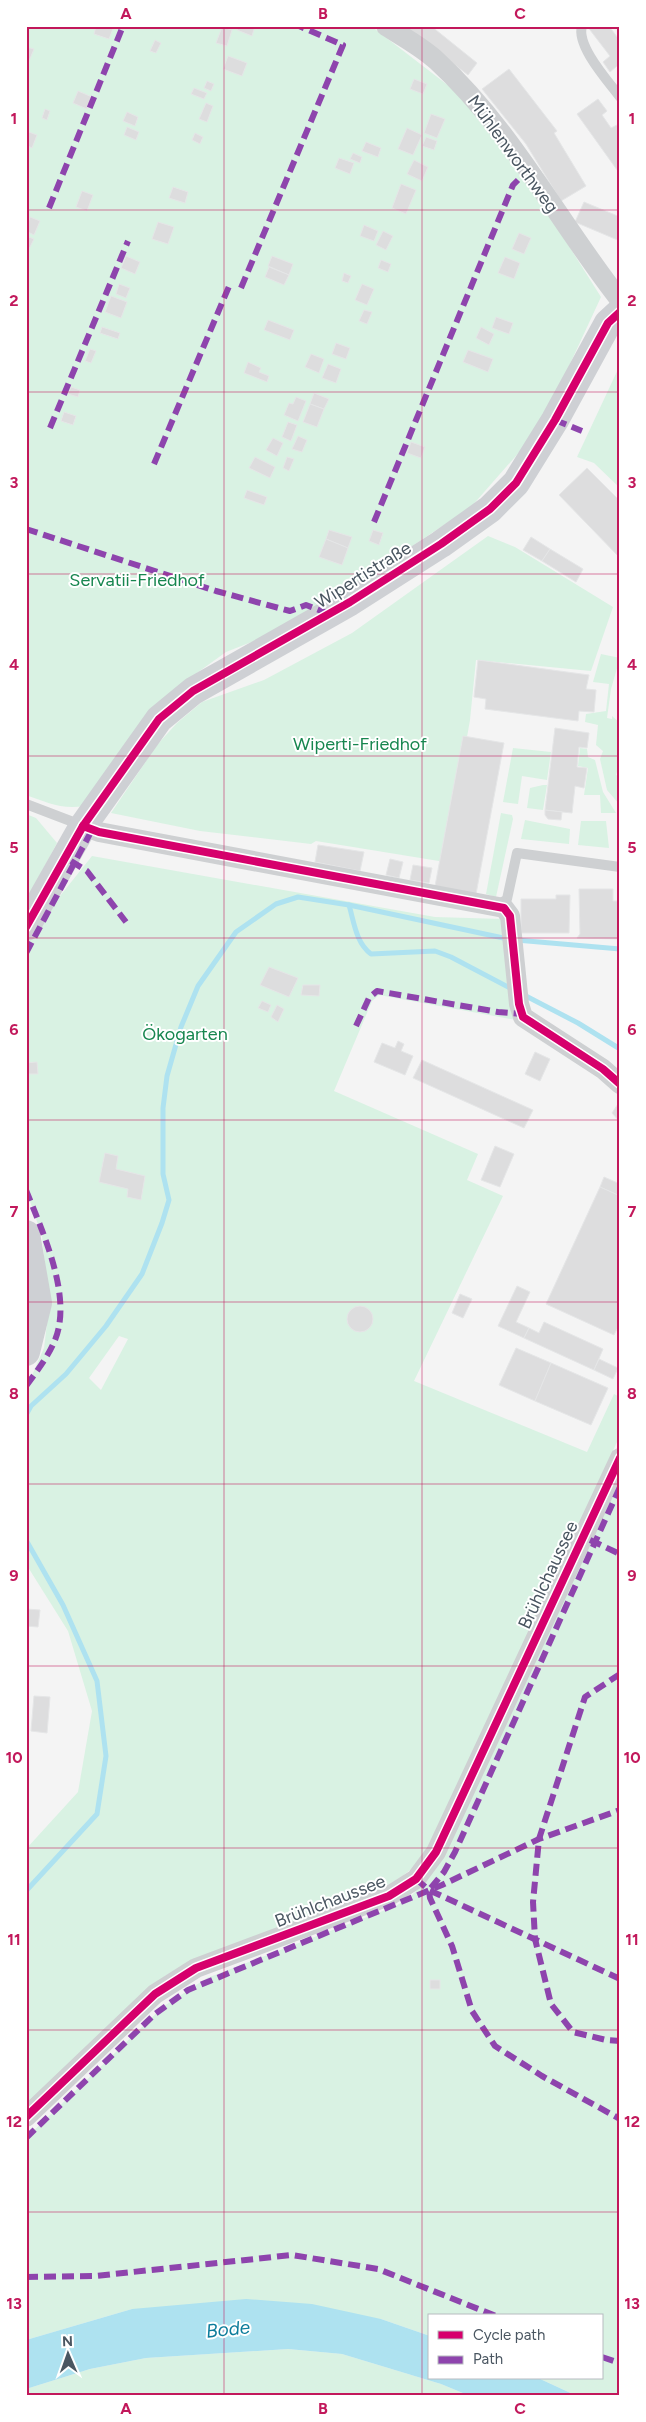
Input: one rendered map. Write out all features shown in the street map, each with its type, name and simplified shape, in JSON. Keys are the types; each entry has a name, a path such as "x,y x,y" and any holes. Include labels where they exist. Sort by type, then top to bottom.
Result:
{"street":[{"name":"Mühlenworthweg","path":"386,26 435,59 475,99 502,134 593,266 620,300"},
{"name":"Wipertistraße","path":"26,928 83,826 159,719 193,691 350,602 441,544 490,509 516,483 555,420 608,323 620,312"},
{"path":"83,826 99,832 504,908 509,913 513,932 519,1004 523,1017 603,1069 620,1084"},
{"path":"26,1234 38,1303 26,1352"},
{"name":"Brühlchaussee","path":"26,2118 155,1994 196,1968 389,1896 416,1879 436,1852 620,1458"}],"lane":[{"path":"582,26 582,41 586,50 620,97"},
{"path":"26,804 83,826"},
{"path":"497,906 507,899 517,853 620,867"}],"green space":[{"name":"Servatii-Friedhof","path":"26,26 371,26 458,93 504,143 601,297 562,381 529,441 471,507 290,627 226,652 183,683 84,806 76,807 54,805 26,795"},
{"path":"620,365 620,488 594,463 577,457"},
{"name":"Wiperti-Friedhof","path":"488,536 515,547 613,607 591,671 476,660 470,720 445,862 316,841 311,844 200,831 111,813 157,745 177,723 202,702 264,680 352,633"},
{"path":"601,654 620,658 611,689 607,718 612,719 612,716 620,723 620,762 616,775 620,777 620,805 607,790 600,759 603,751 596,745 598,725 585,722 586,714 606,711 609,684 593,682"},
{"path":"513,748 551,752 547,780 522,776 518,804 503,802"},
{"path":"580,748 587,749 588,757 595,760 603,792 616,813 601,813 600,795 584,795 588,768 578,766"},
{"path":"547,785 543,810 527,808 530,788"},
{"path":"501,813 512,815 513,819 496,897 486,894"},
{"path":"26,814 36,818 57,843 26,901"},
{"path":"525,820 570,829 569,844 521,839"},
{"path":"581,821 606,821 609,848 578,845"},
{"name":"Ökogarten","path":"92,856 435,917 503,919 516,1020 379,995 372,1001 334,1091 478,1154 467,1180 503,1196 414,1381 587,1452 614,1394 620,1397 620,1435 552,1588 429,1852 417,1865 388,1885 340,1906 193,1960 165,1976 26,2106 26,1849 78,1792 92,1711 68,1631 26,1564 26,1389 44,1348 49,1307 42,1236 26,1190 26,943 32,931","holes":["119,1336 128,1339 101,1390 89,1378"]},
{"path":"620,1472 620,2396 577,2396 542,2380 604,2380 604,2314 428,2314 428,2335 381,2319 132,2309 26,2340 26,2138 164,2006 207,1978 396,1906 411,1896 426,1881"},
{"path":"288,2349 342,2354 441,2384 470,2396 26,2396 26,2389 90,2369 146,2358"}],"water":[{"name":"Bode","path":"246,2299 312,2304 381,2319 428,2335 428,2380 542,2380 577,2396 470,2396 441,2384 342,2354 288,2349 146,2358 90,2369 26,2389 26,2340 132,2309"}],"building":[{"path":"96,26 114,26 109,39 94,34"},
{"path":"239,26 255,26 252,36 237,30"},
{"path":"405,26 431,26 477,63 468,75"},
{"path":"587,26 609,26 620,41 620,70 617,66 610,72 603,62 610,56"},
{"path":"222,27 232,30 227,46 216,43"},
{"path":"155,40 161,43 156,53 150,51"},
{"path":"26,47 34,49 29,61 26,60"},
{"path":"228,56 247,63 242,76 223,69"},
{"path":"509,69 557,131 554,133 586,186 561,201 526,144 482,89"},
{"path":"414,79 427,84 423,94 410,89"},
{"path":"207,81 214,84 211,91 204,88"},
{"path":"194,88 207,93 204,99 191,94"},
{"path":"78,91 92,97 87,109 73,103"},
{"path":"598,99 607,111 602,115 611,128 617,125 620,129 620,174 577,114"},
{"path":"206,103 213,106 207,122 199,119"},
{"path":"45,109 50,111 47,120 42,118"},
{"path":"127,112 138,117 135,126 123,121"},
{"path":"431,114 445,119 437,138 424,133"},
{"path":"127,127 139,132 136,140 124,135"},
{"path":"407,128 422,135 413,155 398,149"},
{"path":"26,131 37,135 32,148 26,145"},
{"path":"195,133 203,137 200,144 192,140"},
{"path":"426,137 437,141 434,150 422,146"},
{"path":"366,142 381,148 378,157 362,151"},
{"path":"353,153 362,157 360,163 350,159"},
{"path":"339,158 354,163 350,174 335,168"},
{"path":"414,160 428,167 422,181 407,174"},
{"path":"401,184 416,190 406,214 392,208"},
{"path":"173,187 188,192 185,203 169,198"},
{"path":"82,191 93,195 87,211 76,207"},
{"path":"584,202 620,217 620,241 575,222"},
{"path":"30,217 40,221 34,235 26,231"},
{"path":"158,222 174,227 168,244 152,239"},
{"path":"364,225 378,231 374,241 360,236"},
{"path":"383,231 393,236 386,250 376,245"},
{"path":"519,233 531,238 524,254 512,249"},
{"path":"26,236 34,239 26,255"},
{"path":"126,256 140,262 135,274 121,268"},
{"path":"272,256 293,264 289,275 268,266"},
{"path":"505,257 520,263 514,279 498,273"},
{"path":"381,260 391,264 388,272 378,268"},
{"path":"269,267 289,275 284,285 265,277"},
{"path":"344,273 351,276 348,283 342,281"},
{"path":"119,284 130,288 126,298 116,294"},
{"path":"362,284 374,289 367,305 355,300"},
{"path":"111,296 127,302 121,318 105,312"},
{"path":"364,310 372,312 367,324 359,321"},
{"path":"496,317 513,323 509,334 492,328"},
{"path":"268,320 294,330 290,340 264,330"},
{"path":"102,327 120,333 118,339 100,333"},
{"path":"481,327 494,334 489,345 476,338"},
{"path":"336,343 350,348 346,359 332,354"},
{"path":"90,349 96,351 91,363 85,361"},
{"path":"468,350 493,359 488,372 463,362"},
{"path":"311,354 324,359 319,373 305,367"},
{"path":"248,362 261,368 259,372 269,376 267,382 244,373"},
{"path":"328,364 341,369 336,383 322,378"},
{"path":"71,387 80,390 78,397 68,394"},
{"path":"314,393 329,399 324,409 310,404"},
{"path":"296,397 306,401 298,421 284,415 289,403 293,404"},
{"path":"310,404 324,409 317,427 303,422"},
{"path":"64,412 76,416 73,425 61,421"},
{"path":"288,422 297,425 291,441 282,437"},
{"path":"298,436 307,440 302,452 292,449"},
{"path":"273,438 283,443 277,456 266,450"},
{"path":"411,442 425,447 421,458 407,453"},
{"path":"255,457 275,467 270,478 249,468"},
{"path":"287,457 294,459 289,471 283,468"},
{"path":"587,468 620,501 620,558 559,495"},
{"path":"247,490 267,497 264,505 244,498"},
{"path":"329,530 352,537 348,548 326,539"},
{"path":"373,530 383,533 379,545 369,541"},
{"path":"531,537 550,549 542,561 523,550"},
{"path":"326,539 348,548 342,565 319,557"},
{"path":"550,549 583,569 576,582 542,561"},
{"path":"478,660 589,675 586,689 596,690 594,712 579,711 578,721 485,709 486,699 474,697"},
{"path":"555,728 589,733 587,748 579,747 577,767 587,768 584,788 575,786 572,813 545,810"},
{"path":"463,736 504,743 476,894 435,886"},
{"path":"545,810 562,812 561,820 548,819 545,815"},
{"path":"318,845 364,852 360,871 315,862"},
{"path":"390,859 403,862 399,878 386,875"},
{"path":"413,865 432,868 429,883 410,880"},
{"path":"579,889 613,889 613,901 620,901 620,939 577,938 580,934"},
{"path":"556,895 570,895 569,933 521,933 521,899 556,899"},
{"path":"269,967 298,978 289,997 260,985"},
{"path":"303,985 320,985 319,996 301,995"},
{"path":"262,1001 271,1005 268,1012 258,1008"},
{"path":"277,1005 284,1009 278,1022 271,1017"},
{"path":"398,1041 404,1044 401,1051 413,1056 405,1075 374,1062 382,1043 395,1048"},
{"path":"535,1052 550,1059 540,1081 525,1074"},
{"path":"422,1060 533,1110 524,1128 413,1078"},
{"path":"37,1062 38,1074 26,1074 26,1063"},
{"path":"618,1104 620,1106 620,1122 612,1113"},
{"path":"495,1146 514,1154 500,1187 481,1180"},
{"path":"105,1153 118,1156 116,1169 145,1176 141,1200 127,1197 128,1189 99,1182"},
{"path":"604,1177 620,1184 620,1196 600,1187"},
{"path":"600,1187 620,1196 620,1323 614,1335 546,1304"},
{"path":"517,1286 530,1292 516,1322 529,1328 524,1338 498,1326"},
{"path":"460,1294 472,1299 463,1318 452,1313"},
{"path":"360,1306 369,1310 373,1319 369,1328 360,1332 351,1328 347,1319 351,1310"},
{"path":"544,1322 603,1349 594,1370 524,1338 529,1328 539,1333"},
{"path":"516,1348 551,1363 535,1401 499,1385"},
{"path":"599,1359 618,1368 613,1379 594,1370"},
{"path":"551,1363 608,1388 591,1425 535,1401"},
{"path":"26,1609 40,1610 38,1627 26,1626"},
{"path":"34,1696 50,1697 47,1733 31,1731"},
{"path":"430,1980 440,1980 440,1989 430,1989"}],"waterway":[{"path":"26,1415 31,1406 66,1374 106,1326 142,1274 169,1200 163,1174 163,1108 167,1076 181,1027 198,986 236,932 276,904 298,897 349,905 508,939"},
{"path":"349,905 359,938 371,954 435,951 451,957 512,989"},
{"path":"516,940 620,949"},
{"path":"524,995 578,1023 620,1049"},
{"path":"26,1540 63,1605 97,1681 106,1756 97,1814 26,1891"}],"marked path":[{"path":"49,208 123,26"},
{"path":"241,288 343,45 299,26"},
{"path":"374,522 513,185 518,180"},
{"path":"50,428 128,241"},
{"path":"154,464 230,284"},
{"path":"555,420 582,431"},
{"path":"26,529 216,591 290,611 306,605 329,614"},
{"path":"26,953 92,830"},
{"path":"71,861 87,871 126,922"},
{"path":"356,1026 369,998 377,991 498,1012 522,1014"},
{"path":"26,1190 53,1264 60,1304 60,1323 55,1340 46,1358 26,1386"},
{"path":"620,1487 455,1852 444,1872 429,1890 430,1898 452,1946 472,2011 495,2046 542,2076 620,2119"},
{"path":"590,1540 620,1554"},
{"path":"620,1674 585,1697 539,1839 533,1902 535,1939 551,2004 573,2032 606,2040 620,2041"},
{"path":"26,2138 155,2014 188,1990 442,1885 539,1839 620,1810"},
{"path":"416,1879 429,1890 620,1979"},
{"path":"26,2277 95,2276 292,2255 378,2269 491,2314"},
{"path":"604,2358 620,2363"}],"cycle path":[{"path":"26,927 83,826 159,719 193,691 350,602 441,544 490,509 516,483 555,420 608,323 620,312"},
{"path":"83,826 99,832 504,908 510,916 519,1004 523,1017 603,1069 620,1084"},
{"path":"26,2117 155,1994 196,1968 389,1896 416,1879 436,1852 620,1458"}]}
